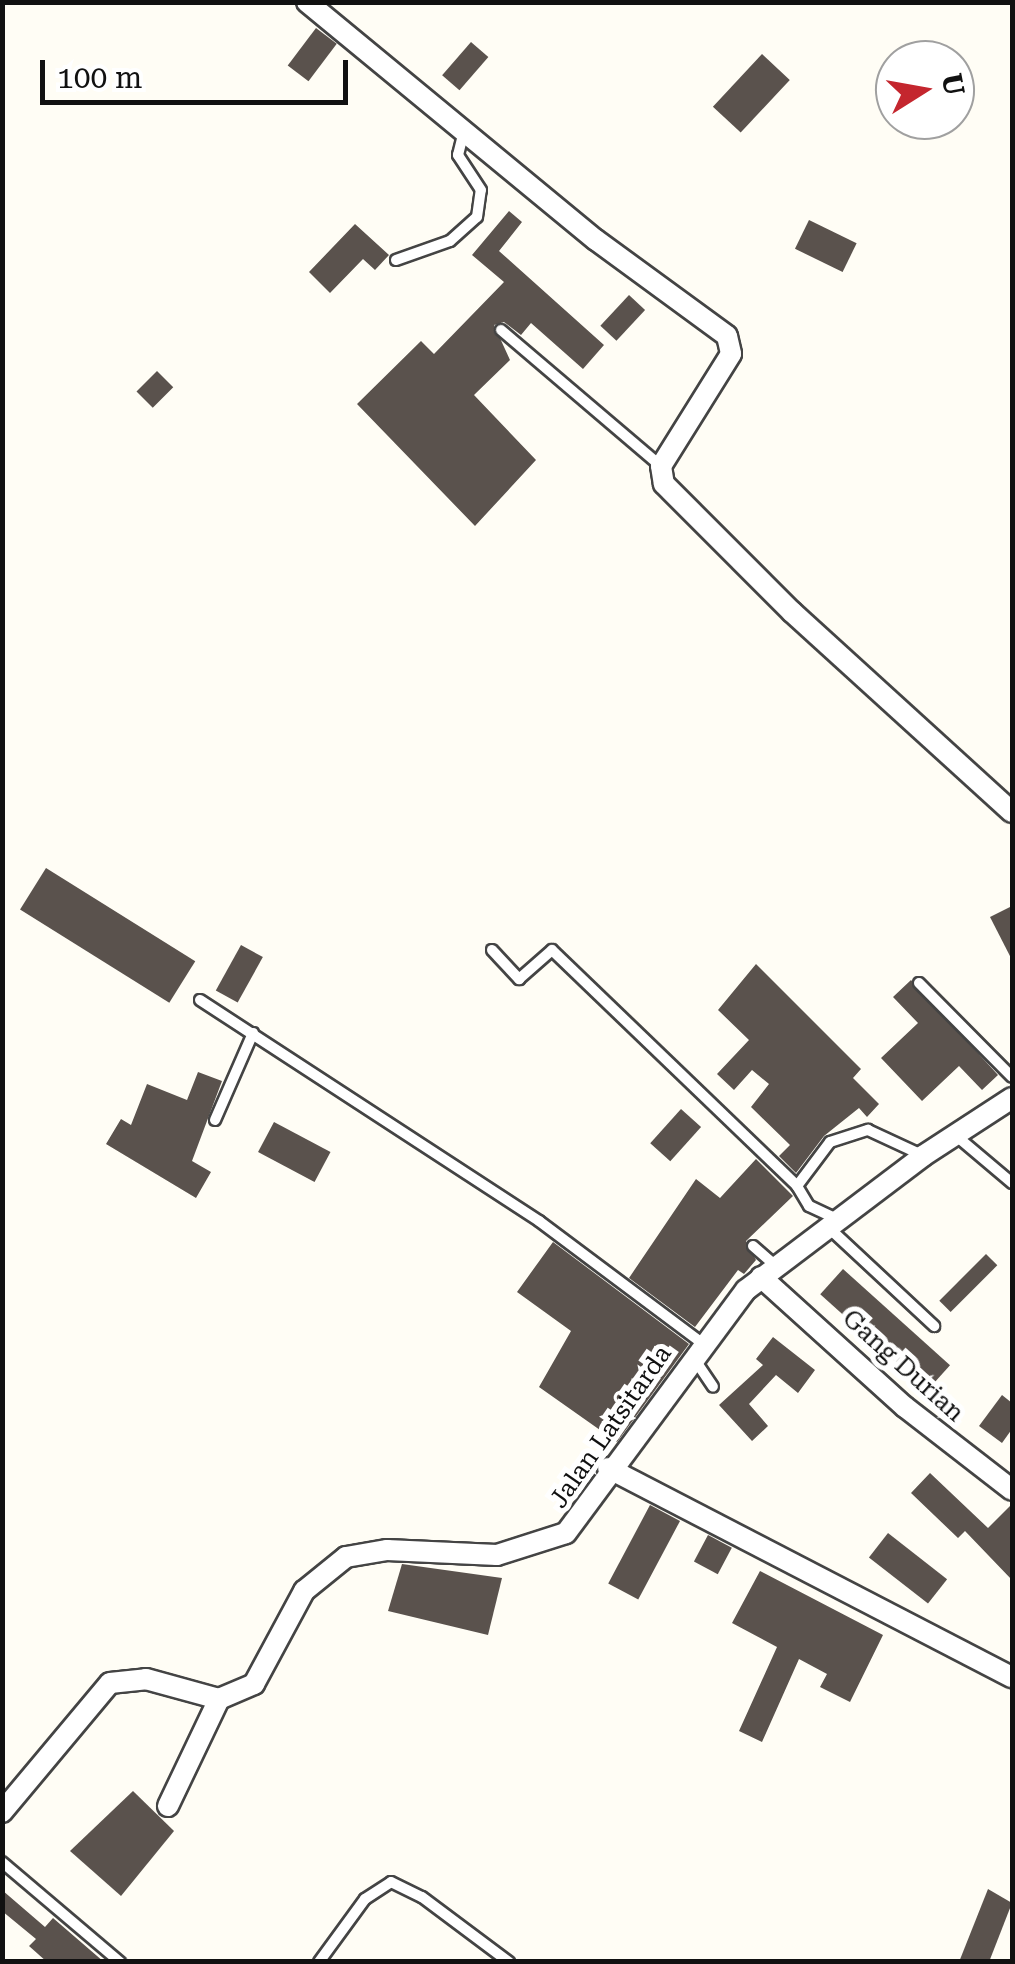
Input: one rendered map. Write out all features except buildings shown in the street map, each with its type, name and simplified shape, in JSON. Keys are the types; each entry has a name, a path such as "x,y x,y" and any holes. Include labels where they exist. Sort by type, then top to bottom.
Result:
{"street":[{"path":"307,2 730,340 731,354 660,466 668,489 792,612 1012,812"},
{"name":"Jalan Latsitarda","path":"219,1699 254,1684 266,1670 304,1591 332,1564 376,1550 476,1558 551,1542 576,1523 608,1468 697,1349 769,1272 923,1156 1012,1098"},
{"name":"Gang Durian","path":"769,1272 905,1407 1012,1490"},
{"path":"608,1468 1012,1677"},
{"path":"2,1812 110,1683 146,1679 219,1699 168,1806"}],"lane":[{"path":"396,260 450,241 477,217 480,190 458,155 464,130"},
{"path":"501,330 660,466"},
{"path":"492,950 519,979 552,950 797,1186 815,1211 834,1224 934,1326"},
{"path":"919,983 1012,1077"},
{"path":"200,1000 539,1221 697,1349 713,1387"},
{"path":"216,1120 253,1033"},
{"path":"797,1186 830,1142 853,1130 876,1131 923,1156"},
{"path":"954,1134 1012,1183"},
{"path":"753,1246 769,1272"},
{"path":"2,1862 120,1962"},
{"path":"320,1962 365,1898 391,1882 422,1897 509,1962"}]}
